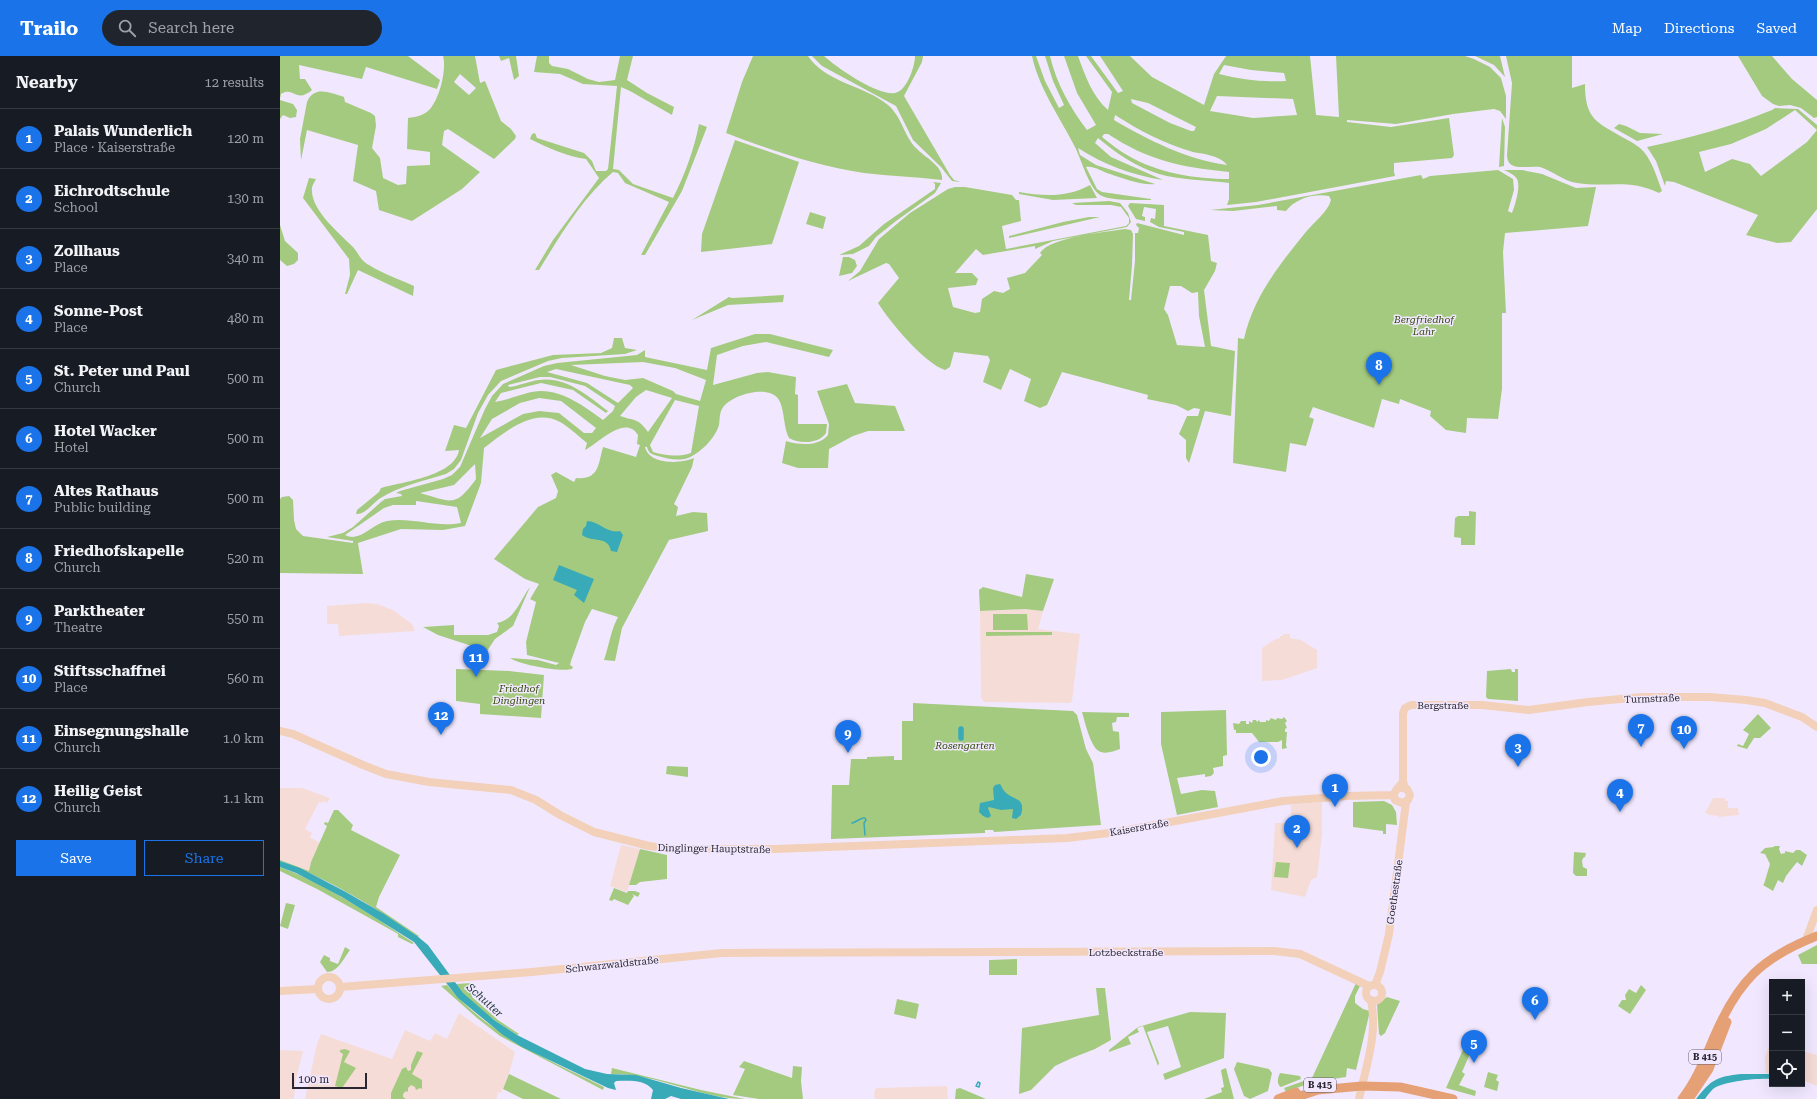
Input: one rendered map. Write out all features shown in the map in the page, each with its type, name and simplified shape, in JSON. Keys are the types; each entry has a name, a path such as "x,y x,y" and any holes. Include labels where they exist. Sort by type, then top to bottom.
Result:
{"main road":[{"name":"B 415","path":"1682,1099 1697,1077 1718,1026 1741,986 1768,960 1806,940 1816,928"},
{"name":"B 415","path":"1689,1099 1709,1068 1728,1020 1746,989 1764,971 1816,928"},
{"name":"B 415","path":"1278,1099 1315,1086 1348,1081 1400,1087 1453,1099"},
{"name":"B 415","path":"1291,1099 1318,1090 1363,1083"}],"street":[{"name":"Turmstraße","path":"1482,705 1529,710 1588,702 1652,697 1694,696 1765,703 1791,712 1817,728"},
{"name":"Bergstraße","path":"1405,708 1411,705 1482,705"},
{"name":"Goethestraße","path":"1403,802 1410,795 1403,786 1403,713 1405,708"},
{"name":"Dinglinger Hauptstraße","path":"280,731 292,734 386,774 429,782 500,788 522,793 580,826 594,832 649,846 673,849 731,850 883,845"},
{"path":"1394,795 1395,791 1403,786"},
{"name":"Goethestraße","path":"1394,795 1396,800 1403,802"},
{"name":"Kaiserstraße","path":"883,845 1067,838 1117,832 1290,800 1347,796 1394,795"},
{"name":"Goethestraße","path":"1372,987 1380,972 1388,934 1404,829 1403,802"},
{"name":"Lotzbeckstraße","path":"886,953 1294,952 1314,959 1372,987"},
{"name":"Schwarzwaldstraße","path":"340,987 538,971 699,955 746,953 886,953"},
{"path":"329,977 336,980 340,987 338,994 330,999 322,997 318,989 322,979 329,977"},
{"path":"1359,1099 1372,1044 1374,1001 1381,996 1382,992 1372,987 1367,998 1374,1001"},
{"path":"280,991 318,989"}],"shaded area":[{"path":"366,603 377,604 393,610 412,624 415,631 339,636 338,624 327,624 327,606"},
{"path":"1025,609 1043,611 1038,629 1080,634 1072,701 1070,703 984,702 981,698 980,611"},
{"path":"1283,634 1290,634 1290,638 1301,640 1317,650 1317,668 1282,680 1262,681 1262,648 1280,638 1280,636 1283,636"},
{"path":"280,788 302,788 330,798 327,803 323,801 322,803 319,802 305,829 312,833 310,837 320,843 311,862 309,871 280,860"},
{"path":"1713,798 1725,798 1725,801 1728,801 1728,808 1738,808 1739,815 1719,817 1705,813"},
{"path":"1322,802 1322,835 1317,877 1311,880 1305,897 1271,890 1275,823 1291,823 1291,805"},
{"path":"621,845 640,849 627,892 610,886"},
{"path":"459,1013 515,1052 509,1074 501,1093 497,1092 498,1094 496,1099 305,1099 317,1044 321,1034 392,1059 405,1030 430,1041 435,1033 447,1039"},
{"path":"1769,1047 1769,1073 1766,1073 1765,1057"},
{"path":"280,1050 303,1051 296,1079 294,1099 280,1099"},
{"path":"1805,1052 1817,1055 1817,1086 1805,1081"},
{"path":"947,1086 948,1099 875,1099 874,1093 876,1088"}],"green space":[{"path":"280,56 408,56 440,80 437,89 366,67 362,79 299,65 300,79 305,79 312,90 302,95 285,92 281,94 280,99"},
{"path":"443,56 475,56 480,83 485,81 501,121 511,129 516,136 515,139 494,159 448,129 444,131 442,145 480,172 462,189 412,221 379,210 376,191 353,181 358,145 307,130 301,160 300,139 307,102 314,93 328,92 344,97 345,102 375,116 376,126 372,148 380,158 383,178 398,185 406,184 407,166 430,165 430,152 407,149 408,118 416,117 428,111 436,100 443,77","holes":["460,74 476,88 469,95 454,82"]},
{"path":"499,56 516,56 519,76 514,80 509,58 501,61"},
{"path":"537,56 549,56 549,63 552,66 568,69 588,79 599,82 615,80 620,56 633,56 627,80 647,93 674,107 672,115 621,87 613,169 619,170 633,184 673,198 689,162 699,124 707,127 682,191 645,255 641,255 669,202 625,183 618,173 613,172 582,205 563,231 539,270 535,270 553,240 599,178 586,159 564,154 544,146 530,139 532,134 535,133 537,138 584,153 592,161 596,171 606,171 608,169 617,86 583,84 560,74 534,72"},
{"path":"753,56 808,56 816,65 835,78 878,98 888,105 897,115 916,148 937,166 942,175 942,180 846,170 811,162 726,133 742,82"},
{"path":"812,56 824,56 848,74 868,86 888,93 895,93 903,88 910,78 914,66 915,56 923,56 922,62 904,96 950,175 954,180 961,182 952,181 941,167 913,140 896,106 822,66"},
{"path":"1032,56 1036,56 1045,81 1059,108 1064,105 1053,81 1045,56 1050,56 1060,86 1075,113 1087,130 1096,125 1077,93 1064,56 1078,56 1093,92 1108,110 1112,92 1086,56 1091,56 1118,93 1123,91 1100,56 1130,56 1152,77 1204,105 1214,74 1226,56 1310,56 1316,115 1339,117 1336,56 1465,56 1490,67 1501,78 1506,96 1506,119 1500,111 1494,109 1453,114 1396,124 1347,120 1347,122 1391,127 1449,118 1454,155 1452,158 1394,163 1395,176 1256,202 1227,205 1229,199 1229,183 1184,179 1159,174 1142,168 1112,149 1098,138 1095,143 1111,157 1163,180 1140,175 1108,164 1078,148 1080,155 1096,165 1155,184 1145,184 1132,181 1095,168 1086,167 1097,189 1102,192 1151,200 1117,199 1104,197 1096,192 1086,174 1076,149 1045,92 1035,68","holes":["1224,65 1251,70 1284,73 1286,81 1252,80 1219,74","1217,96 1293,99 1297,115 1253,118 1210,111","1131,99 1148,103 1196,127 1194,131 1191,131 1170,123 1132,103","1115,115 1143,132 1163,141 1193,152 1217,157 1227,165 1183,154 1114,120","1104,134 1108,134 1137,151 1152,157 1180,165 1229,172 1229,179 1203,178 1163,171 1120,151 1102,137"]},
{"path":"1475,56 1500,56 1505,77 1494,65"},
{"path":"1506,56 1572,56 1572,88 1585,84 1587,105 1594,118 1606,128 1642,150 1652,166 1662,191 1659,193 1648,188 1627,185 1577,183 1567,180 1540,167 1519,167 1511,164 1508,161 1507,155 1512,83"},
{"path":"1738,56 1772,56 1792,79 1817,100 1817,117 1814,118 1801,108 1790,105 1779,106 1773,104 1762,96"},
{"path":"280,100 293,104 297,110 296,117 290,118 283,115 280,119"},
{"path":"1775,108 1798,109 1817,125 1817,130 1817,209 1791,242 1777,243 1746,235 1758,215 1674,182 1666,181 1665,186 1656,161 1647,147 1726,127","holes":["1795,110 1817,130 1807,142 1761,176 1750,164 1732,159 1705,172 1699,152 1731,144 1766,129"]},
{"path":"1502,118 1505,127 1504,166 1499,167"},
{"path":"1619,124 1640,133 1663,134 1637,141 1614,128"},
{"path":"735,140 799,162 772,244 701,252 702,234"},
{"name":"Bergfriedhof Lahr","path":"1498,170 1513,179 1514,190 1508,211 1512,213 1517,196 1518,182 1511,173 1504,170 1522,170 1542,174 1576,188 1596,187 1588,226 1505,233 1503,252 1506,313 1502,313 1502,389 1498,419 1467,418 1466,433 1446,430 1430,416 1431,411 1400,399 1399,404 1382,399 1374,428 1313,407 1309,417 1314,419 1306,446 1290,443 1286,472 1233,463 1238,338 1244,339 1248,324 1260,296 1268,283 1305,233 1324,213 1331,200 1329,196 1311,196 1294,203 1286,211 1277,210 1277,206 1233,211 1210,210 1258,205 1421,175 1423,179 1430,176"},
{"path":"309,178 316,179 312,188 313,199 322,214 334,229 353,247 366,263 385,274 414,286 413,296 358,270 347,294 345,294 350,275 349,259 303,198"},
{"path":"933,182 941,183 935,193 876,237 869,246 853,254 839,255 859,246 884,224 935,189 935,184"},
{"path":"1090,185 1097,198 1053,200 1019,194 1019,192 1046,195 1064,194"},
{"path":"955,187 965,187 1012,195 1016,200 1019,200 1021,221 1002,226 1006,249 1126,226 1129,223 1129,218 1121,207 1111,205 1076,205 1072,203 1109,201 1120,203 1128,213 1131,222 1127,227 1081,236 1125,229 1131,230 1133,234 1129,300 1131,300 1135,261 1135,233 1138,233 1139,228 1136,225 1137,223 1184,235 1184,232 1159,227 1150,222 1151,218 1155,219 1156,209 1144,207 1142,216 1145,217 1145,221 1136,219 1128,206 1130,203 1164,205 1164,226 1208,235 1211,261 1217,263 1215,271 1204,290 1211,346 1235,351 1231,416 1205,411 1189,463 1186,458 1186,440 1179,434 1187,416 1198,416 1200,409 1194,408 1188,411 1176,405 1147,399 1148,395 1062,372 1047,405 1040,408 1024,401 1031,379 1010,369 1001,390 983,382 990,360 988,356 954,352 950,367 945,370 937,366 927,359 908,341 878,303 899,278 889,264 886,263 848,281 860,271 879,239 910,213 948,189","holes":["1077,236 1046,247 1040,253 1042,255 1025,273 1007,278 1010,289 1003,293 994,291 982,299 980,312 975,313 953,307 948,288 976,285 978,279 972,273 955,273 976,249 983,255 1035,246 1035,249 1053,241","1170,286 1181,286 1192,293 1198,292 1199,316 1205,347 1177,345 1168,315 1164,309"]},
{"path":"810,212 826,217 823,229 806,224"},
{"path":"1089,217 1100,217 1009,238 1009,236"},
{"path":"280,225 285,241 298,253 298,260 294,264 287,266 280,260"},
{"path":"843,257 849,257 855,260 857,266 852,273 839,276"},
{"path":"784,295 783,302 728,305 692,320 729,297"},
{"path":"755,334 770,334 833,350 829,357 766,342 743,346 717,355 713,385 757,373 768,372 796,377 795,394 798,395 798,424 827,424 826,433 823,437 809,442 789,438 779,400 768,392 752,392 736,398 722,408 719,425 711,440 693,456 684,459 669,459 654,455 648,451 647,447 645,447 648,453 653,457 666,462 694,458 692,467 674,504 678,507 676,516 693,512 707,513 708,531 669,540 622,628 615,661 604,660 618,617 592,609 585,622 571,661 570,665 573,667 572,669 559,670 540,667 515,661 510,658 538,660 556,665 559,663 527,655 526,642 536,602 530,599 539,584 525,579 494,559 538,507 556,498 558,491 551,475 556,472 574,482 576,478 589,477 596,470 603,447 636,457 640,445 637,444 638,435 633,429 619,429 612,432 585,450 587,443 560,422 550,418 529,420 519,424 484,448 481,483 465,526 443,530 401,529 358,543 363,574 280,573 280,499 282,497 289,496 293,500 296,529 303,536 353,543 353,541 327,537 343,533 353,527 385,499 402,496 401,494 396,493 400,491 452,475 460,467 492,396 503,384 544,366 557,363 637,355 645,350 645,357 707,370 711,348","holes":["643,362 675,368 706,380 700,401 676,394 673,391 643,378 625,380 605,376 571,365","556,369 630,385 633,388 618,403 587,383 547,372","540,377 550,377 585,386 615,406 613,411 603,420 574,401 550,392 530,392 495,402 501,393 541,383 573,390 606,413 608,411 576,388 558,381 539,380 509,387 508,385","646,390 672,398 648,432 639,422 620,416 636,397","539,398 561,401 596,428 592,433 584,433 559,413 539,411 523,414 480,438 492,419 520,403","675,400 699,406 691,453 672,456 653,452 650,445","475,464 476,479 463,495 457,499 439,499 420,493 454,485","416,501 457,507 461,523 442,524 396,520 387,521 377,525 361,535 351,537 345,535 384,508 393,505 416,505"]},
{"path":"614,338 622,338 625,348 637,350 625,354 562,358 548,361 501,381 488,395 478,413 461,460 454,469 446,474 412,484 387,494 362,513 356,514 357,510 379,492 381,488 414,480 438,472 448,466 455,459 459,450 445,451 454,425 466,428 496,370 553,355 601,353 612,348"},
{"path":"847,384 855,403 895,406 905,431 868,431 853,436 829,449 828,468 798,468 782,463 786,441 808,444 819,442 828,435 829,424 817,391"},
{"path":"1469,511 1476,512 1475,545 1461,545 1461,538 1454,537 1455,518 1458,516 1469,516"},
{"path":"1026,574 1054,579 1043,611 1025,609 980,611 979,590 983,587 1022,597"},
{"path":"530,587 513,626 495,639 487,651 438,635 423,627 454,625 454,635 488,635 497,632 499,626 497,623 513,614"},
{"path":"993,614 1027,614 1028,630 993,630"},
{"path":"986,632 1052,632 1052,635 986,636"},
{"name":"Friedhof Dinglingen","path":"456,669 509,671 544,675 541,718 480,714 480,704 456,701"},
{"path":"1511,669 1512,672 1515,672 1515,669 1518,669 1518,701 1488,699 1486,697 1487,671"},
{"name":"Rosengarten","path":"913,703 1073,711 1077,715 1086,749 1093,763 1101,825 994,832 993,830 985,830 985,833 831,839 832,785 849,785 851,759 894,756 894,760 902,760 902,721 913,721"},
{"path":"1226,710 1227,755 1223,756 1223,766 1213,768 1214,773 1211,776 1205,777 1205,774 1177,778 1181,794 1202,790 1215,791 1218,807 1177,815 1161,744 1161,712"},
{"path":"1082,712 1129,713 1129,717 1117,717 1116,722 1112,723 1113,731 1119,732 1120,749 1106,753 1097,750 1091,741"},
{"path":"1758,714 1771,728 1760,738 1754,738 1747,749 1737,746 1738,744 1743,746 1749,734 1743,730"},
{"path":"1284,717 1287,721 1285,723 1287,728 1285,729 1285,732 1287,732 1287,748 1282,749 1282,740 1278,742 1259,742 1252,733 1236,733 1236,730 1234,730 1233,723 1239,724 1241,721 1246,721 1246,724 1249,724 1249,721 1252,723 1253,720 1256,720 1257,722 1259,720 1260,722 1266,722 1266,720 1269,721 1271,718 1276,720 1277,718 1282,719"},
{"path":"667,766 688,767 688,777 666,774"},
{"path":"1384,801 1392,805 1396,812 1397,825 1386,824 1386,834 1383,834 1383,831 1353,827 1353,802"},
{"path":"334,810 338,810 353,825 351,830 400,855 379,897 376,907 419,936 418,937 386,915 334,885 280,861 309,871 311,862 327,826 324,824 325,822 328,823"},
{"path":"1780,846 1779,849 1781,854 1785,853 1785,851 1793,853 1796,850 1800,850 1807,855 1802,866 1797,862 1786,876 1783,883 1778,880 1773,891 1763,885 1770,864 1765,854 1760,853 1765,848"},
{"path":"640,849 667,855 667,879 640,882 636,885 629,885"},
{"path":"1574,852 1586,853 1582,861 1583,867 1587,869 1587,876 1576,876 1573,873"},
{"path":"1276,862 1290,863 1288,878 1274,877"},
{"path":"280,867 298,874 332,892 365,911 414,943 412,944 398,937 398,934 391,930 317,889 280,871"},
{"path":"614,888 627,893 628,891 635,891 640,893 638,897 632,894 634,896 628,905 614,899 612,901 609,900"},
{"path":"286,903 295,905 288,929 280,926"},
{"path":"1817,945 1817,964 1802,964 1798,955"},
{"path":"345,947 350,950 338,967 327,972 320,962 324,955 330,958 330,961 338,964"},
{"path":"1017,959 1017,975 989,975 989,960"},
{"path":"471,983 472,997 498,1020 519,1034 517,1035 501,1025 475,1005 467,998 456,984"},
{"path":"1356,983 1360,986 1355,996 1355,1003 1363,1009 1370,1011 1356,1070 1347,1068 1346,1077 1313,1082 1286,1092 1284,1088 1312,1078"},
{"path":"447,985 463,1003 500,1032 540,1056 604,1087 603,1090 500,1036 441,986"},
{"path":"1641,985 1646,990 1630,1014 1618,1006 1622,1000 1626,1000 1625,995 1629,989 1636,993"},
{"path":"1096,988 1105,988 1111,1040 1095,1049 1055,1066 1031,1090 1019,1094 1022,1028 1099,1015"},
{"path":"1387,997 1400,1001 1385,1033 1381,1036 1379,1034 1377,1004"},
{"path":"897,999 919,1004 916,1019 894,1014"},
{"path":"1190,1012 1226,1013 1224,1058 1165,1080 1163,1074 1181,1067 1168,1026 1147,1032 1159,1063 1158,1066 1143,1026 1137,1028 1139,1032 1128,1037 1131,1044 1109,1052 1109,1050 1138,1027"},
{"path":"1465,1045 1472,1049 1462,1072 1465,1074 1459,1085 1476,1091 1475,1096 1446,1088"},
{"path":"345,1049 350,1051 344,1062 356,1068 342,1088 335,1086 343,1054 340,1050"},
{"path":"417,1051 423,1053 412,1074 422,1080 422,1089 420,1088 416,1090 415,1087 411,1085 408,1088 408,1092 406,1091 403,1094 403,1097 406,1099 391,1099 391,1093 402,1069 406,1067 408,1071 411,1070 411,1065"},
{"path":"744,1061 792,1078 793,1066 802,1067 801,1081 803,1099 759,1099 733,1095 745,1069 739,1067"},
{"path":"1237,1062 1269,1069 1272,1073 1268,1091 1250,1099 1244,1096 1234,1069"},
{"path":"612,1068 701,1090 745,1099 711,1095 645,1077 611,1074"},
{"path":"1226,1068 1234,1099 1204,1099 1222,1092 1221,1088 1224,1087 1221,1070"},
{"path":"1488,1072 1498,1075 1496,1080 1499,1082 1497,1091 1484,1087"},
{"path":"1280,1073 1300,1076 1301,1079 1281,1087 1279,1086 1278,1082"},
{"path":"509,1074 561,1099 523,1099 503,1089"},
{"path":"960,1088 986,1099 955,1099 956,1089"}],"water":[{"path":"587,521 595,523 611,531 620,531 623,535 617,552 611,551 607,543 603,541 590,539 582,535"},
{"path":"559,565 594,579 584,603 574,595 577,590 553,580"},
{"path":"1000,784 1008,795 1021,802 1021,815 1016,819 1012,818 1013,809 1001,810 989,807 991,816 988,818 979,812 980,803 994,800 993,788 995,785"},
{"name":"Schutter","path":"280,861 300,868 344,891 384,914 417,936 428,945 463,993 494,1020 517,1035 585,1069 607,1074 636,1075 681,1088 729,1099 681,1099 671,1096 665,1099 651,1099 653,1090 641,1082 616,1081 614,1083 616,1090 608,1088 522,1047 503,1035 458,998 414,942 342,897 296,873 280,867"},
{"path":"1741,1074 1769,1074 1769,1079 1725,1084 1713,1089 1705,1099 1696,1099 1711,1083 1726,1076"}],"waterway":[{"path":"961,729 961,738"},
{"path":"852,823 865,818 865,835"},
{"path":"978,1082 980,1083 979,1087 976,1086 978,1082"}],"place":[{"name":"Friedhofskapelle","path":"1379,385"},
{"name":"Einsegnungshalle","path":"476,677"},
{"name":"Heilig Geist","path":"441,735"},
{"name":"Altes Rathaus","path":"1641,747"},
{"name":"Stiftsschaffnei","path":"1684,749"},
{"name":"Parktheater","path":"848,753"},
{"name":"Zollhaus","path":"1518,767"},
{"name":"Palais Wunderlich","path":"1335,807"},
{"name":"Sonne-Post","path":"1620,812"},
{"name":"Eichrodtschule","path":"1297,848"},
{"name":"Hotel Wacker","path":"1535,1020"},
{"name":"St. Peter und Paul","path":"1474,1063"}]}
